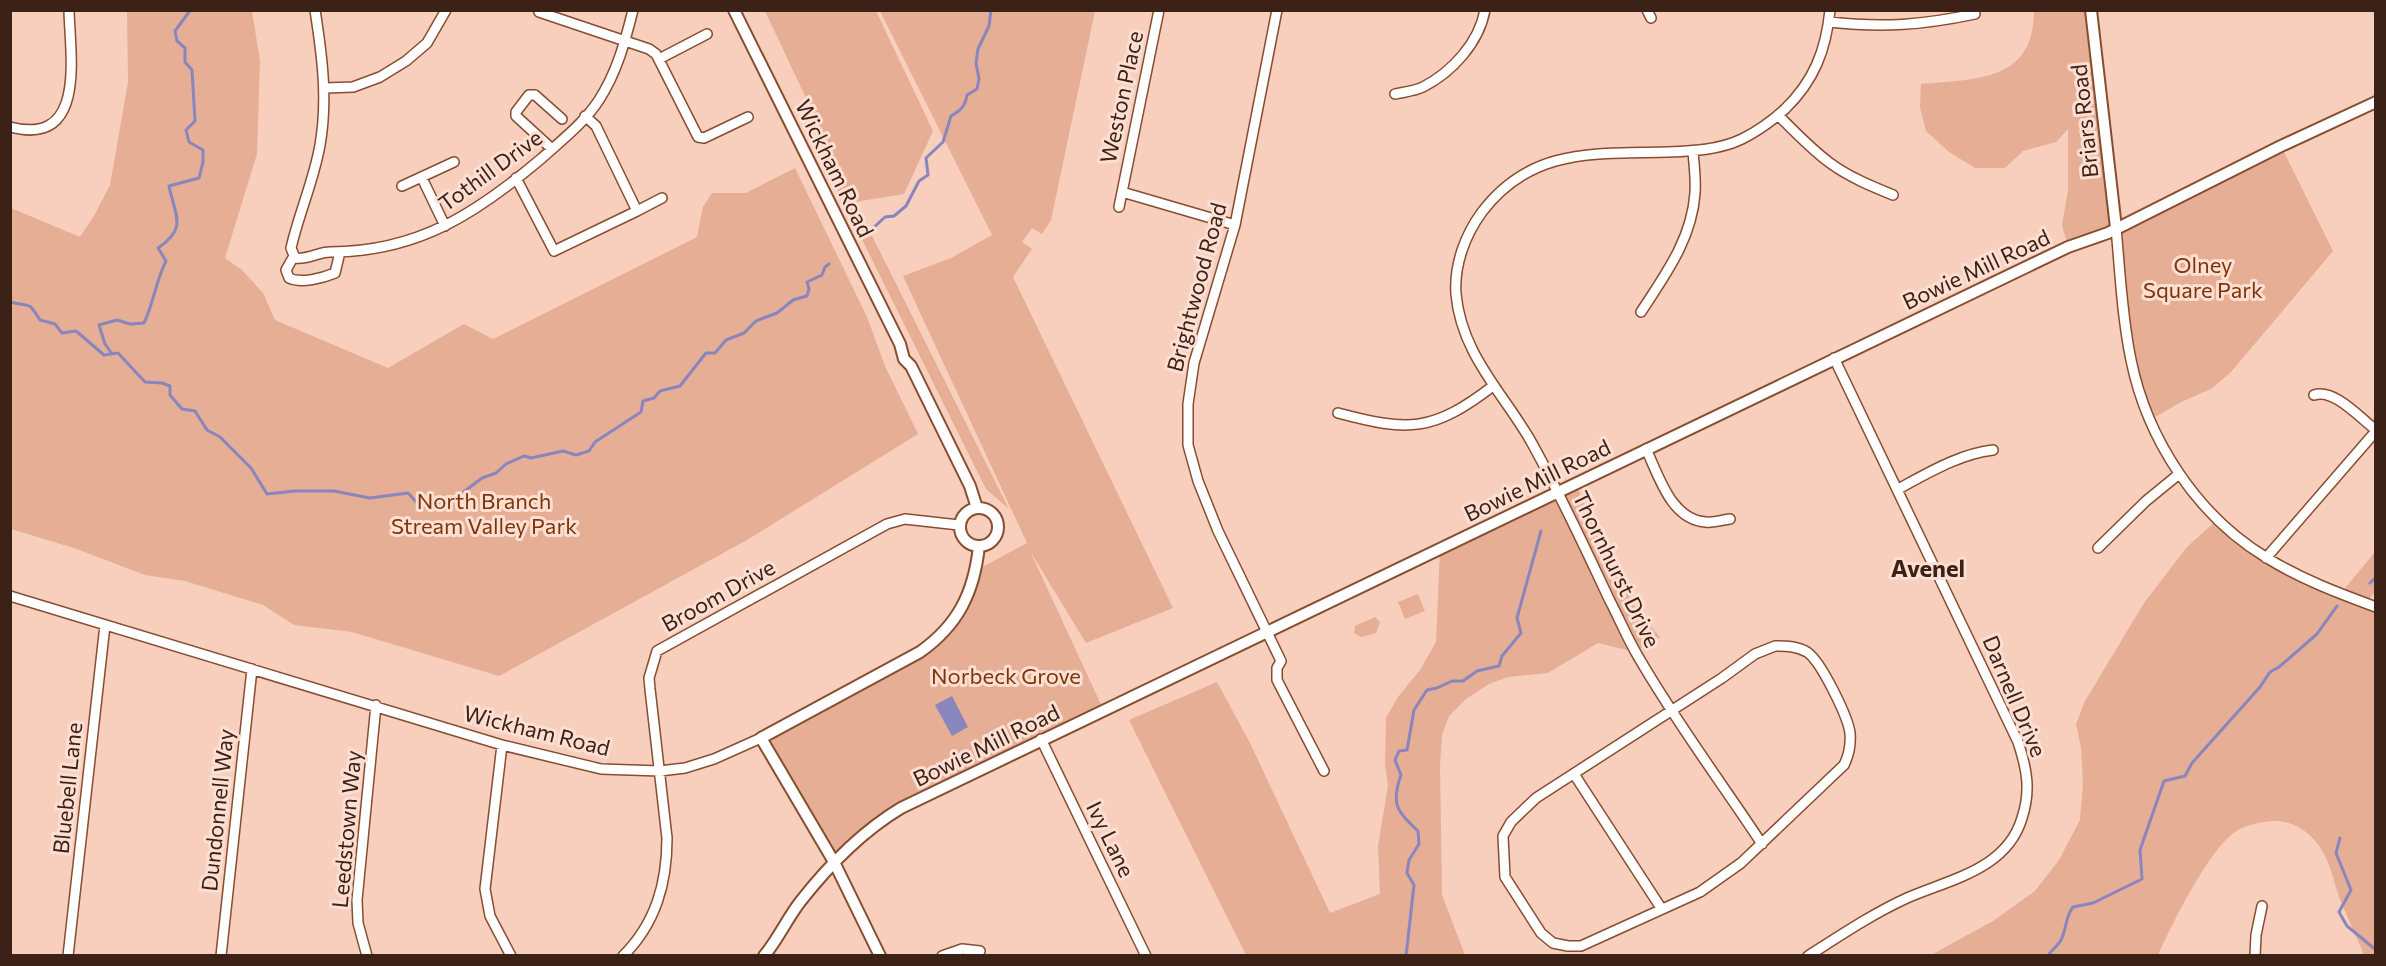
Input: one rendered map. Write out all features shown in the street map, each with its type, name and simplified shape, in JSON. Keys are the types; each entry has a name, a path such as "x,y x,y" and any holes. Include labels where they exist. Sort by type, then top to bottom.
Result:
{"street":[{"path":"10,127 44,128 59,118 65,110 70,80 69,10"},
{"path":"315,10 325,88 321,144 291,248 294,256 286,270 289,278 294,281 335,273 340,252"},
{"path":"325,88 353,87 380,77 406,61 427,43 446,10"},
{"name":"Tothill Drive","path":"294,256 302,259 320,252 373,250 415,238 466,215 572,133 598,101 610,81 622,56 633,10"},
{"name":"Wickham Road","path":"734,10 900,344 905,346 912,360 911,366 970,486 977,508"},
{"name":"Weston Place","path":"1119,207 1159,10"},
{"name":"Brightwood Road","path":"1277,10 1235,225 1194,363 1188,404 1188,445 1198,481 1218,531 1281,661 1277,668 1277,680 1324,771"},
{"path":"1395,94 1422,88 1456,63 1474,41 1485,10"},
{"name":"Thornhurst Drive","path":"1762,844 1638,657 1557,491 1527,436 1474,356 1461,327 1456,292 1457,267 1462,249 1478,218 1489,203 1512,181 1538,166 1560,158 1586,154 1693,151 1741,140 1762,128 1798,97 1812,77 1824,48 1830,10"},
{"name":"Briars Road","path":"2091,10 2116,228"},
{"path":"539,12 649,49 659,59 698,137 704,138 748,117"},
{"path":"1829,22 1869,26 1904,26 1975,14"},
{"path":"659,59 707,34"},
{"path":"552,149 516,116 516,112 530,94 535,95 562,119"},
{"name":"Bowie Mill Road","path":"764,956 800,902 834,862 861,835 901,808 1834,358 2068,247 2108,233 2376,102"},
{"path":"1778,115 1831,164 1893,195"},
{"path":"585,116 596,126 637,211"},
{"path":"1641,312 1676,256 1688,232 1695,194 1693,151"},
{"path":"402,186 453,162"},
{"path":"422,178 445,226"},
{"path":"516,178 554,251 662,198"},
{"name":"Weston Place","path":"1122,192 1235,225"},
{"path":"2116,228 2131,361 2150,420 2180,474 2217,520 2266,558 2304,579 2376,607"},
{"name":"Darnell Drive","path":"1809,956 1907,898 1962,877 1994,860 2015,838 2029,790 2027,770 2018,742 1834,358"},
{"path":"1338,413 1380,424 1422,425 1447,417 1493,386"},
{"path":"2266,558 2376,430 2333,396 2322,393 2314,395"},
{"path":"1646,449 1674,505 1689,518 1707,522 1730,519"},
{"path":"1898,489 1952,461 1978,452 1993,450"},
{"path":"2098,548 2146,501 2180,474"},
{"path":"977,508 989,511 997,520 998,526 995,538 979,546 971,545 964,540 959,525 963,515 977,508"},
{"name":"Broom Drive","path":"623,956 650,922 665,880 668,838 649,678 657,651 887,524 905,519 959,525"},
{"name":"Wickham Road","path":"10,596 502,744 601,769 660,771 685,768 708,761 761,738 920,652 937,640 953,623 967,597 977,570 979,546"},
{"name":"Bluebell Lane","path":"68,956 105,625"},
{"path":"1775,646 1791,646 1806,651 1820,664 1850,732 1850,753 1844,765 1742,863 1700,892 1581,946 1553,943 1541,933 1527,914 1505,877 1503,836 1511,822 1526,807 1672,711 1755,654 1775,646"},
{"name":"Dundonnell Way","path":"221,956 252,669"},
{"name":"Leedstown Way","path":"367,956 358,923 357,900 376,705"},
{"path":"774,761 775,739 782,727"},
{"path":"761,738 834,862 880,956"},
{"name":"Ivy Lane","path":"1041,739 1146,956"},
{"path":"502,744 485,889 490,916 511,956"},
{"path":"1574,774 1661,908"},
{"path":"2255,956 2256,935 2262,906"},
{"path":"942,956 962,949 981,951"}],"green space":[{"name":"North Branch Stream Valley Park","path":"127,11 252,11 260,61 257,154 225,258 242,270 263,293 275,320 388,368 464,324 493,339 697,237 703,207 712,193 746,193 795,168 867,317 885,366 918,434 747,540 499,676 352,632 294,625 263,605 185,581 145,575 74,548 11,529 11,208 80,237 94,216 110,185 128,82"},
{"path":"765,11 876,11 933,131 904,194 855,202 1009,509 986,489 828,171 837,166 839,168"},
{"name":"Norbeck Grove","path":"880,11 1095,11 1051,220 1042,234 1032,228 1022,242 1032,249 1013,277 1173,608 1086,643 1030,551 1104,711 901,808 834,862 761,738 937,640 977,570 1027,543 903,276 951,258 992,235"},
{"name":"Olney Square Park","path":"2034,11 2091,11 2116,227 2281,146 2333,251 2231,372 2211,389 2181,402 2150,420 2131,361 2116,228 2068,247 2062,225 2068,190 2068,129 2056,142 2023,151 2005,168 1975,168 1949,152 1926,131 1920,107 1921,84 1980,77 1998,72 2012,64 2024,52 2031,34"},
{"path":"1575,482 1601,542 1636,609 1660,637 1635,652 1598,643 1548,673 1508,677 1489,684 1466,699 1449,716 1442,735 1440,766 1442,895 1465,955 1246,955 1129,720 1217,682 1250,743 1330,913 1380,894 1378,846 1388,786 1385,764 1386,718 1398,697 1420,670 1436,642 1440,549"},
{"path":"2217,520 2240,540 2341,593 2375,552 2375,592 2366,603 2376,607 2375,955 2364,955 2339,897 2326,858 2315,841 2305,831 2293,825 2273,821 2246,826 2231,835 2221,845 2200,874 2158,955 1929,956 1993,921 2035,891 2059,860 2080,820 2083,783 2081,748 2076,724 2085,701 2144,603 2187,547"},
{"path":"1418,594 1425,611 1405,619 1398,602"},
{"path":"1375,617 1380,622 1376,633 1361,637 1354,633 1355,626"}],"shaded area":[{"path":"952,696 968,727 952,736 935,705"}],"waterway":[{"path":"112,354 105,344 99,325 117,320 130,324 144,323 166,261 158,248 167,241 176,228 176,214 169,186 199,178 203,162 203,150 189,142 186,130 195,121 192,70 185,62 185,48 177,41 175,31 189,12 187,10"},
{"path":"870,231 885,217 894,216 906,206 919,181 928,175 926,158 943,142 951,116 962,108 967,95 977,89 978,49 989,26 991,10"},
{"path":"10,302 30,306 40,320 55,324 62,333 76,331 104,355 118,353 145,382 170,386 170,395 182,409 195,411 207,430 220,437 251,468 267,494 334,491 370,498 408,493 419,505 432,508 453,500 482,478 496,473 506,464 524,456 531,458 563,451 576,455 589,451 595,442 641,412 643,401 654,398 660,391 680,386 706,353 715,353 726,340 744,333 756,321 777,313 793,300 807,296 809,289 807,282 822,275 829,264"},
{"path":"1406,956 1414,885 1407,873 1409,860 1419,844 1418,831 1400,812 1396,800 1401,775 1395,760 1399,751 1407,750 1414,710 1427,690 1452,681 1463,681 1477,671 1499,666 1502,656 1521,633 1517,618 1541,531"},
{"path":"2370,583 2376,577"},
{"path":"2048,956 2061,940 2073,907 2093,903 2142,879 2140,850 2164,781 2185,776 2192,763 2260,687 2270,672 2317,634 2337,606"},
{"path":"2340,838 2336,853 2351,890 2339,912 2347,926 2376,950"}],"district":[{"name":"Avenel","path":"1928,567"}]}
